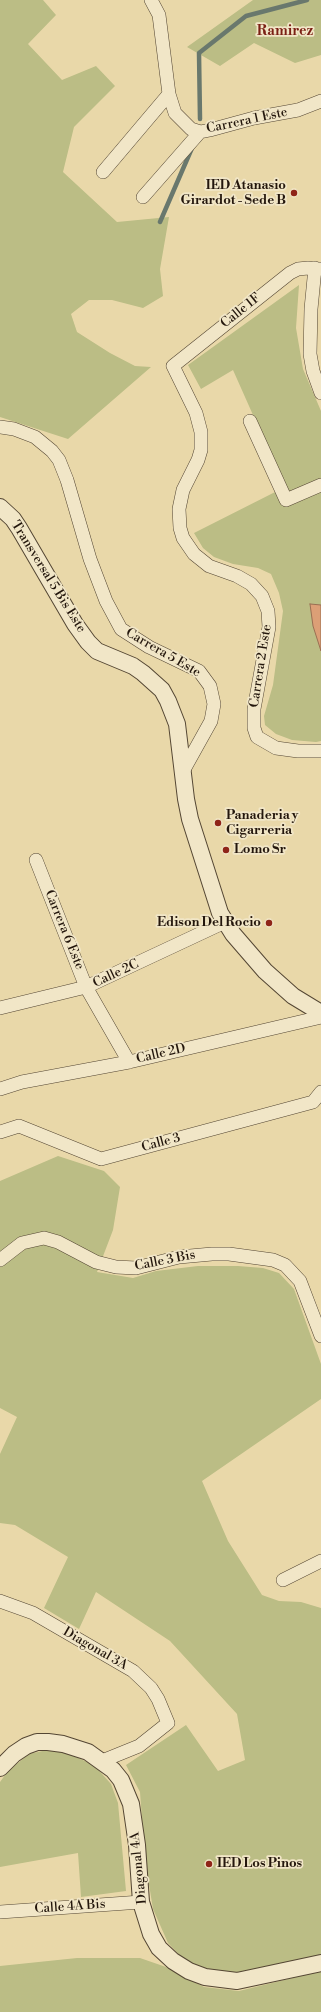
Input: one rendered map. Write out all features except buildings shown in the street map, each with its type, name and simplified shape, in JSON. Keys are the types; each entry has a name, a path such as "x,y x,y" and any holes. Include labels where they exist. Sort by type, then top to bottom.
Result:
{"street":[{"name":"Carrera 1 Este","path":"151,0 158,15 169,94 175,113 191,129 200,132 254,118 298,110 321,101"},
{"path":"103,172 169,94"},
{"path":"143,196 200,132"},
{"path":"318,268 310,325 310,354 313,371 321,392"},
{"name":"Calle 1F","path":"173,366 279,281 298,269 318,268"},
{"name":"Carrera 2 Este","path":"173,366 197,418 201,436 198,460 183,490 179,509 179,519 183,538 194,554 209,566 237,576 251,584 262,596 268,611 269,627 254,709 254,728 257,737 276,748 292,751 321,751"},
{"path":"250,421 286,500 321,485"},
{"name":"Carrera 5 Este","path":"0,427 14,429 35,437 48,447 59,460 67,480 90,559 106,600 121,629 148,647 199,671 210,686 214,704 210,721 182,773"},
{"name":"Transversal 5 Bis Este","path":"0,507 13,519 19,528 75,624 88,642 97,651 133,666 162,690 174,712 178,724 182,773"},
{"path":"182,773 190,819 210,886 225,922 233,934 269,975 293,996 321,1013"},
{"name":"Carrera 6 Este","path":"36,860 86,987 129,1062"},
{"name":"Calle 2C","path":"0,1008 86,987 225,922"},
{"name":"Calle 2D","path":"0,1089 22,1082 129,1062 321,1017"},
{"name":"Calle 3","path":"0,1132 19,1126 100,1159 312,1102 321,1092"},
{"name":"Calle 3 Bis","path":"0,1260 22,1243 44,1238 58,1242 96,1262 116,1267 136,1268 178,1257 212,1254 228,1254 273,1260 291,1270 300,1281 321,1336"},
{"path":"282,1580 321,1561"},
{"name":"Diagonal 3A","path":"0,1601 33,1613 133,1671 151,1688 164,1710 168,1723 139,1746 102,1761"},
{"name":"Diagonal 4A","path":"0,1768 14,1754 37,1742 63,1744 88,1752 102,1761 118,1776 132,1804 137,1845 141,1902 150,1934 159,1948 178,1964 205,1977 237,1981 321,1962"},
{"name":"Calle 4A Bis","path":"0,1912 141,1902"}],"green space":[{"path":"0,0 43,0 56,15 28,44 62,80 96,66 115,86 74,127 63,172 117,222 169,217 160,269 163,296 143,308 112,300 89,300 71,314 77,332 110,353 135,366 151,367 68,439 0,417"},
{"path":"253,0 321,0 321,55 295,63 254,43 220,66 187,47"},
{"path":"299,285 296,328 303,369 321,411 321,741 316,742 292,740 276,734 265,725 264,716 273,685 283,611 279,593 271,574 258,568 233,564 214,557 203,548 194,533 285,487 233,370 201,389 188,365"},
{"path":"58,1156 104,1171 120,1187 113,1230 97,1272 133,1278 156,1271 198,1266 238,1266 263,1268 279,1273 294,1289 321,1364 321,1399 202,1481 228,1541 262,1595 279,1601 301,1602 321,1608 321,1956 249,1972 227,1973 201,1967 183,1959 168,1943 153,1909 145,1860 140,1792 126,1765 186,1725 218,1771 245,1760 237,1714 170,1641 96,1592 79,1629 44,1608 68,1557 15,1525 0,1523 0,1454 17,1417 0,1408 0,1181"},
{"path":"47,1750 67,1753 94,1765 111,1784 118,1803 126,1891 81,1897 78,1853 0,1867 0,1782 8,1771 29,1754"},
{"path":"77,1958 140,1958 166,1967 204,1987 239,1991 321,1971 321,2012 0,2012 0,1966"}],"waterway":[{"path":"200,119 199,53 246,16 307,0"},
{"path":"160,222 192,148"}],"place":[{"name":"IED Atanasio Girardot - Sede B","path":"294,193"},
{"name":"Panaderia y Cigarreria","path":"218,823"},
{"name":"Lomo Sr","path":"226,850"},
{"name":"Edison Del Rocio","path":"269,923"},
{"name":"IED Los Pinos","path":"209,1864"}],"district":[{"name":"Ramirez","path":"285,32"}]}
